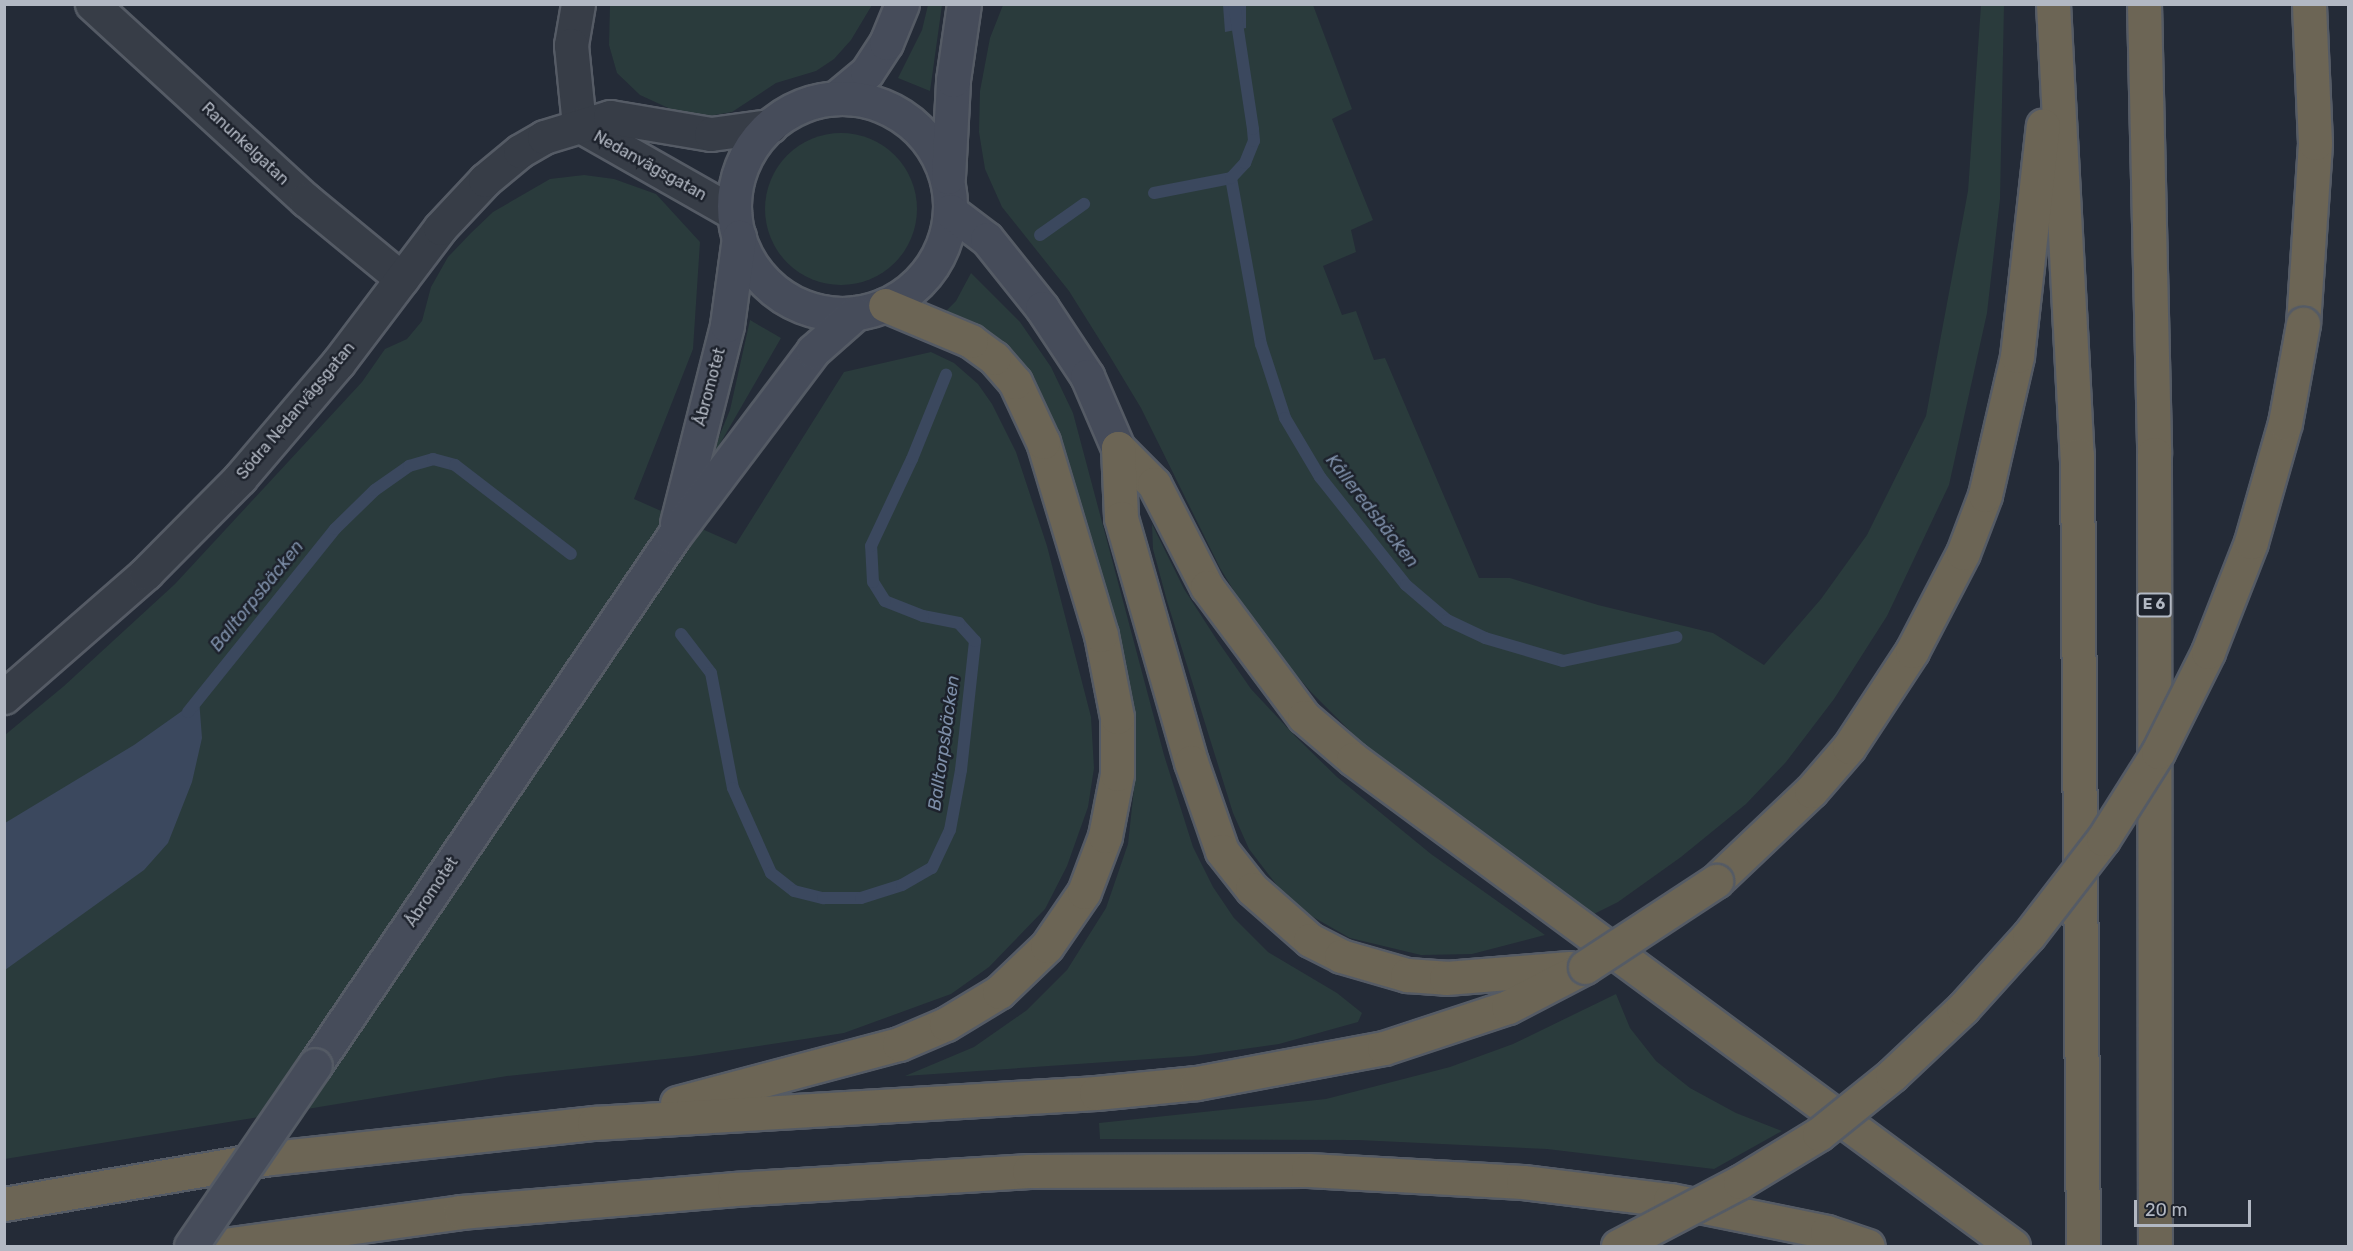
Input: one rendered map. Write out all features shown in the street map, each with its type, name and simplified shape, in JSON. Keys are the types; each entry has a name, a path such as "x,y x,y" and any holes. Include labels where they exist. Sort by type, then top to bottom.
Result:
{"highway":[{"name":"E 6","path":"2144,4 2154,454 2155,1246"},
{"path":"1618,1246 1730,1187 1819,1134 1892,1076 1963,1008 2022,944 2103,839 2158,752 2208,652 2251,542 2285,423 2303,324 2315,143 2309,4"},
{"path":"4,1204 271,1158 594,1123 1096,1093 1197,1083 1384,1048 1508,1006 1585,967 1716,881 1811,790 1849,747 1912,651 1963,553 1985,495 2017,356 2053,11"},
{"path":"2053,11 2077,455 2083,1246"},
{"path":"594,1123 814,1069 899,1044 946,1024 999,992 1047,946 1084,892 1105,836 1117,774 1117,717 1101,635 1043,442 1015,382 994,358 971,341 870,309"},
{"path":"1118,448 1121,518 1191,762 1222,851 1282,920 1341,957 1407,975 1446,978 1585,967"},
{"path":"1118,448 1154,484 1207,587 1304,717 1363,766 2013,1246"},
{"path":"217,1246 461,1212 734,1189 1029,1171 1308,1170 1523,1182 1670,1200 1827,1232 1868,1246"}],"main road":[{"path":"836,98 867,72 886,43 902,4"},
{"path":"964,4 953,80 949,196 1042,308 1087,376 1118,448"},
{"name":"Åbromotet","path":"191,1246 673,537 813,351 870,309 910,290 931,268 944,241 949,196 937,153 907,119 881,105 836,98 801,106 770,126 742,165 727,325 673,537"},
{"path":"736,225 756,271 783,296 818,311 870,309"}],"street":[{"name":"Ranunkelgatan","path":"92,4 306,200 402,279"},
{"path":"578,4 571,45 579,125"},
{"name":"Nedanvägsgatan","path":"579,125 610,117 711,134 770,126"},
{"name":"Södra Nedanvägsgatan","path":"4,697 146,573 240,478 338,363 440,228 485,180 520,151 579,125"},
{"name":"Nedanvägsgatan","path":"579,125 736,225"}],"shaded area":[{"path":"610,5 872,5 851,40 834,59 816,71 776,83 732,112 709,116 677,112 640,95 617,73 609,45"},
{"path":"928,5 942,5 930,91 898,78 922,30"},
{"path":"1003,5 1313,5 1352,109 1332,119 1373,220 1351,230 1356,252 1323,266 1342,315 1356,311 1374,360 1385,358 1479,578 1510,578 1598,605 1713,633 1764,665 1821,599 1867,535 1926,416 1968,191 1981,5 2004,5 2000,199 1987,313 1949,485 1887,616 1834,699 1786,762 1746,804 1681,857 1618,902 1588,917 1381,762 1311,692 1259,632 1220,568 1141,408 1106,350 1069,291 1002,207 985,169 979,132 980,91 990,38"},
{"path":"841,133 870,139 883,146 894,156 904,167 911,180 917,209 911,238 904,251 894,262 883,272 870,279 841,285 812,279 799,272 788,262 778,251 771,238 765,209 771,180 778,167 788,156 799,146 812,139"},
{"path":"584,175 614,179 656,194 700,242 693,349 634,499 736,544 844,372 931,352 954,363 978,384 992,404 1016,452 1047,546 1091,717 1094,768 1088,807 1067,866 1045,909 989,967 951,994 844,1033 693,1056 507,1076 5,1159 5,735 64,686 175,584 362,382 385,349 407,339 422,321 431,287 448,257 471,233 493,212 550,179"},
{"path":"971,273 1020,322 1051,367 1073,413 1164,755 1193,847 1213,887 1234,918 1268,952 1337,993 1362,1013 1358,1022 1279,1044 1194,1056 905,1076 974,1047 1027,1010 1067,970 1106,908 1128,844 1136,770 1133,700 1122,649 1078,493 1053,422 1032,380 1020,366 943,314 956,301"},
{"path":"750,320 781,338 706,468 730,410"},
{"path":"1152,524 1184,589 1217,640 1251,689 1295,736 1337,777 1431,854 1545,935 1472,954 1421,955 1350,938 1292,905 1249,849 1233,813 1167,601 1153,549"},
{"path":"1616,994 1630,1028 1656,1061 1690,1088 1736,1113 1782,1131 1714,1169 1547,1149 1358,1140 1100,1139 1099,1123 1326,1099 1450,1067 1513,1044"}],"water":[{"path":"1223,5 1246,5 1246,28 1225,32"},
{"path":"199,699 202,738 192,782 168,843 144,870 5,970 5,823 134,745"}],"waterway":[{"name":"Balltorpsbäcken","path":"1154,193 1231,178 1245,163 1254,141 1234,4"},
{"name":"Kålleredsbäcken","path":"1231,178 1261,344 1285,418 1320,477 1406,585 1447,620 1485,638 1563,661 1677,637"},
{"name":"Balltorpsbäcken","path":"1040,235 1084,204"},
{"name":"Balltorpsbäcken","path":"681,634 711,673 733,788 771,873 794,891 823,898 861,898 902,885 932,868 950,830 961,770 975,641 959,623 923,616 885,601 873,582 871,546 912,459 946,375"},
{"name":"Balltorpsbäcken","path":"188,712 335,529 375,490 409,466 433,459 455,465 571,554"}]}
